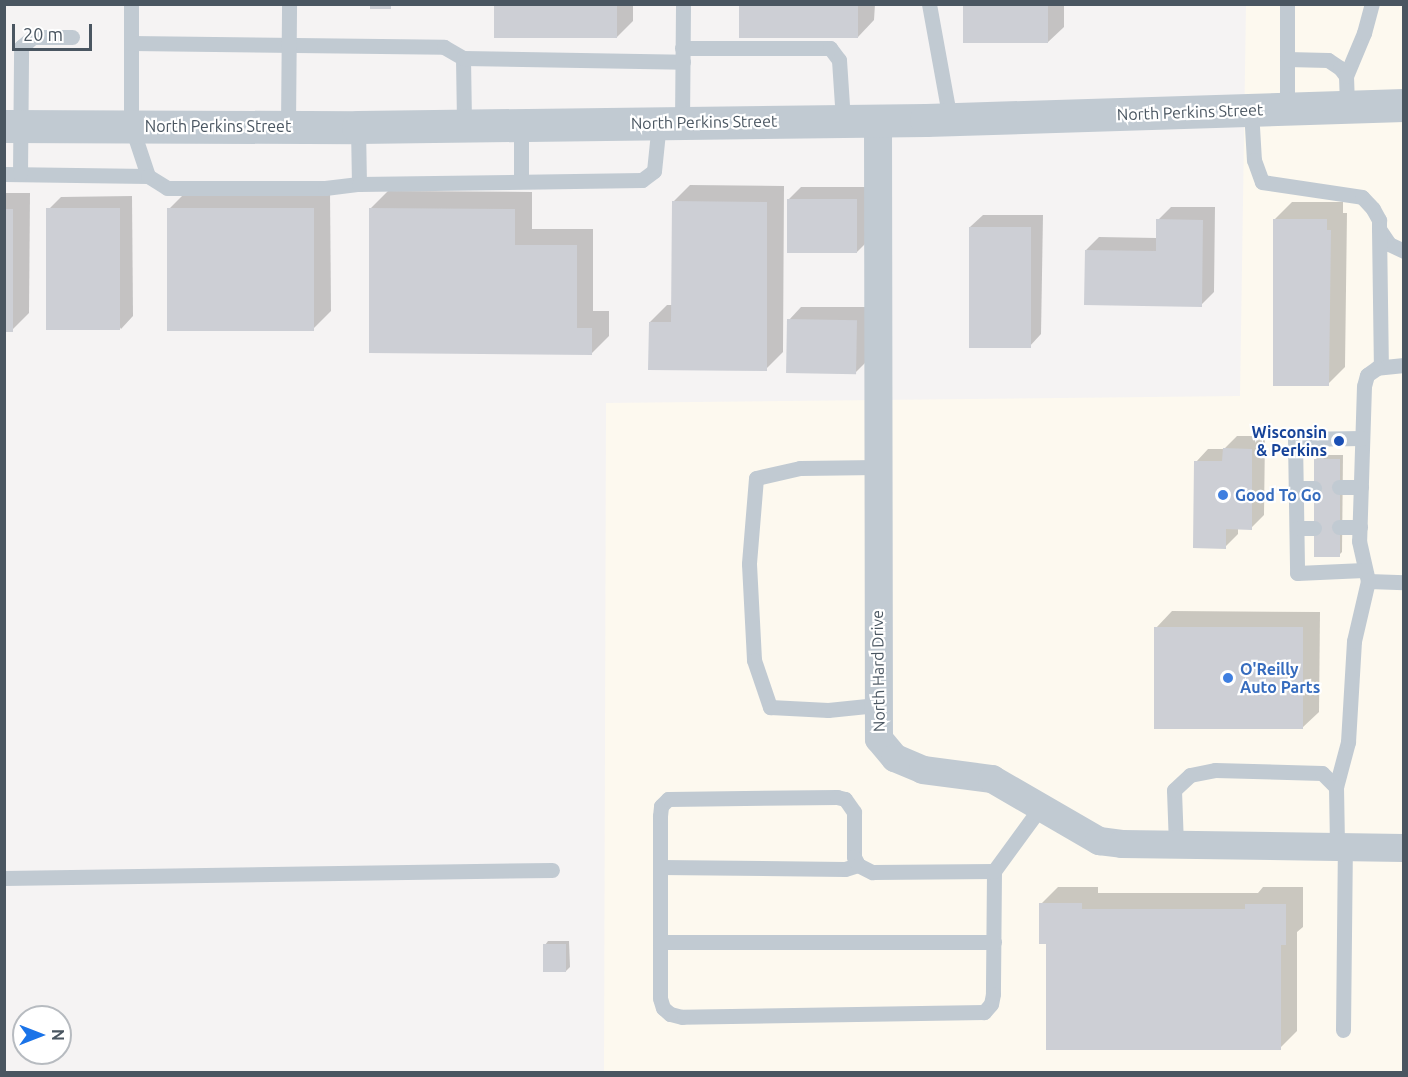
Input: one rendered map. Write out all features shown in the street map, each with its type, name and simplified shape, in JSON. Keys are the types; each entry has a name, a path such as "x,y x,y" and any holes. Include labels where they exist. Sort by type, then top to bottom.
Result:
{"street":[{"name":"North Perkins Street","path":"13,126 358,127 950,119 1287,109 1346,92 1404,105"},
{"name":"North Hard Drive","path":"878,120 877,705 879,739 895,758 923,770 992,779 1099,842 1404,848"}],"lane":[{"path":"131,4 131,126 148,176"},
{"path":"288,126 289,4"},
{"path":"72,37 33,37 21,47 13,126 12,174 148,176 167,188 325,188 359,184 642,180 654,171 670,123 683,55 683,4"},
{"path":"929,4 950,119"},
{"path":"1287,4 1287,109"},
{"path":"1346,92 1372,4"},
{"path":"131,43 444,46 463,58 683,55 830,48 839,60 843,121"},
{"path":"463,58 464,124"},
{"path":"1287,59 1328,60 1340,68 1346,92"},
{"path":"1251,110 1254,160 1262,182 1362,197 1373,208 1379,220 1381,367"},
{"path":"521,124 521,180"},
{"path":"358,127 359,184"},
{"path":"1379,229 1389,244 1404,251"},
{"path":"1343,1030 1341,846 1336,787 1348,742 1354,640 1366,576 1360,526 1364,386 1367,375 1381,367 1404,365"},
{"path":"1362,438 1295,439 1297,573 1366,576 1404,582"},
{"path":"877,466 800,468 756,478 749,564 754,660 770,707 828,710 877,705"},
{"path":"1339,487 1361,487"},
{"path":"1296,488 1314,488"},
{"path":"1339,527 1360,526"},
{"path":"1297,528 1314,528"},
{"path":"1176,845 1174,790 1190,775 1215,770 1322,773 1336,787"},
{"path":"994,871 872,872 858,865 854,857 854,812 845,799 668,799 661,806 660,998 663,1008 670,1014 682,1017 975,1014 984,1012 991,1004 994,871 1040,808"},
{"path":"660,867 845,869 858,865"},
{"path":"4,878 552,870"},
{"path":"660,942 994,942"}],"shaded area":[{"path":"1246,5 1403,5 1403,1072 604,1072 606,403 1240,396"}],"building":[{"path":"370,4 391,4 391,9 370,9"},
{"path":"494,4 617,4 617,38 494,38"},
{"path":"739,4 858,4 858,38 739,38"},
{"path":"963,4 1048,4 1048,43 963,43"},
{"path":"787,199 857,199 857,253 787,253"},
{"path":"672,201 767,202 767,371 648,370 649,322 671,322"},
{"path":"46,208 120,208 120,330 46,330"},
{"path":"167,208 314,208 314,331 167,331"},
{"path":"369,208 515,209 515,245 577,245 577,328 592,328 592,355 369,353"},
{"path":"4,209 13,209 13,332 4,332"},
{"path":"1156,219 1203,220 1202,307 1084,305 1085,250 1156,251"},
{"path":"1273,219 1327,219 1327,230 1331,230 1329,386 1273,386"},
{"path":"969,227 1031,227 1031,348 969,348"},
{"path":"787,319 857,320 856,374 786,373"},
{"name":"Good To Go","path":"1223,448 1252,449 1252,530 1226,529 1226,549 1193,548 1194,461 1222,461"},
{"path":"1314,459 1340,459 1340,557 1314,557"},
{"name":"O'Reilly Auto Parts","path":"1154,627 1303,627 1303,729 1154,729"},
{"path":"1039,903 1082,903 1082,909 1245,909 1245,904 1286,904 1286,945 1281,945 1281,1050 1046,1050 1046,944 1039,944"},
{"path":"543,944 566,944 566,972 543,972"}],"place":[{"name":"Wisconsin & Perkins","path":"1339,441"},
{"name":"Good To Go","path":"1223,495"},
{"name":"O'Reilly Auto Parts","path":"1228,678"}]}
